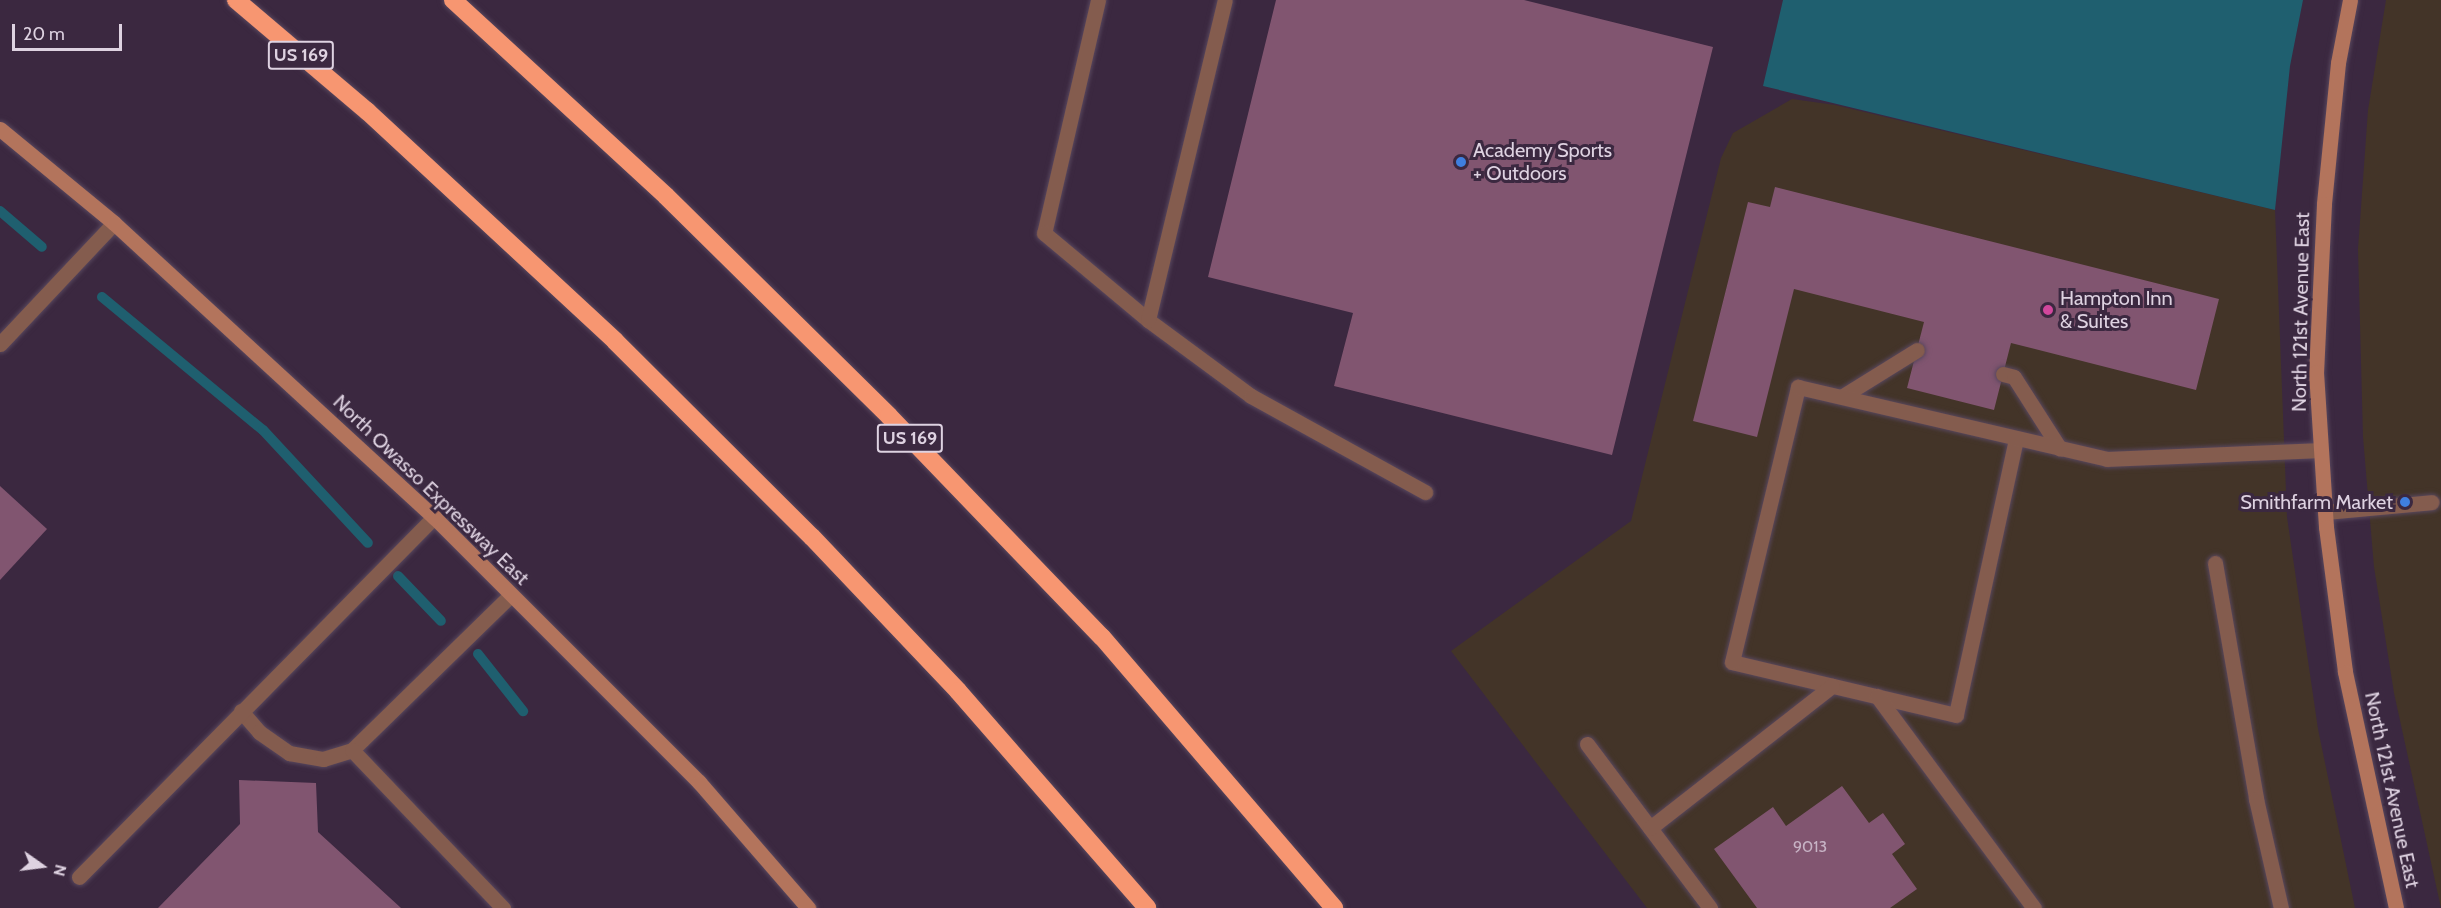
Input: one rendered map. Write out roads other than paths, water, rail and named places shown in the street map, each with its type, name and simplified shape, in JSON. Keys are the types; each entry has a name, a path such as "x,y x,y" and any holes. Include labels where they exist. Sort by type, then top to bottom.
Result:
{"highway":[{"name":"US 169","path":"236,0 367,111 590,317 804,528 958,692 1147,908"},
{"name":"US 169","path":"453,0 666,196 889,416 1102,637 1334,908"}],"street":[{"name":"North 121st Avenue East","path":"2350,0 2338,63 2324,204 2316,372 2325,512 2346,672 2396,908"},
{"name":"North Owasso Expressway East","path":"0,129 114,223 434,518 699,782 808,908"}],"lane":[{"path":"1098,0 1044,233 1148,320 1251,396 1425,492"},
{"path":"1148,320 1225,0"},
{"path":"0,344 114,223"},
{"path":"1843,396 1917,350"},
{"path":"2003,374 2014,377 2060,449"},
{"path":"2016,439 1956,715 1732,662 1798,387 2107,459 2321,450"},
{"path":"2325,512 2432,502"},
{"path":"79,877 434,518"},
{"path":"2215,563 2256,799 2281,908"},
{"path":"241,711 259,732 289,753 323,759 352,750 511,595"},
{"path":"1650,828 1832,686"},
{"path":"1877,696 2034,908"},
{"path":"1587,744 1710,908"},
{"path":"352,750 503,908"}],"water":[{"path":"1783,0 2303,0 2290,66 2275,210 1763,86"}],"waterway":[{"path":"0,211 42,247"},
{"path":"102,297 263,430 368,543"},
{"path":"398,576 441,621"},
{"path":"478,654 523,711"}],"place":[{"name":"Academy Sports + Outdoors","path":"1461,162"},
{"name":"Hampton Inn & Suites","path":"2048,310"},
{"name":"Smithfarm Market","path":"2405,502"}]}
